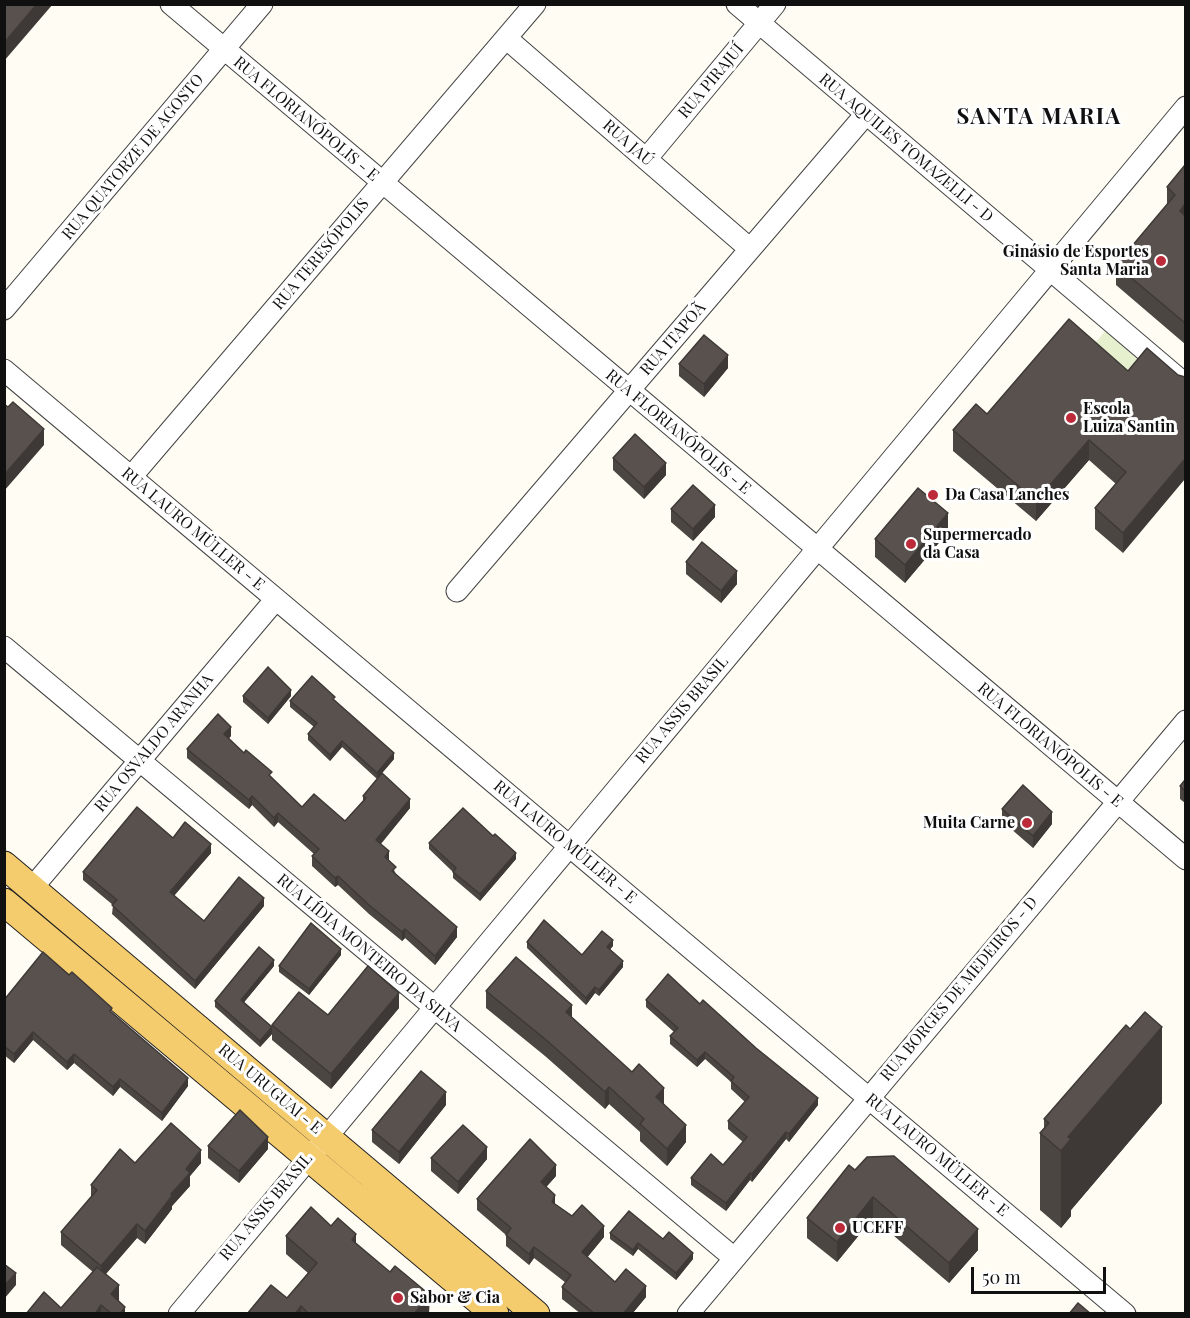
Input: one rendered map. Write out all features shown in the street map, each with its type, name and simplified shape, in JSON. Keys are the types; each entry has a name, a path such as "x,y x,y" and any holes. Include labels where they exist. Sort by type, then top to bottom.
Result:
{"main road":[{"name":"RUA URUGUAI - E","path":"4,865 536,1314"},
{"name":"RUA URUGUAI - E","path":"8,911 308,1156 495,1314"}],"street":[{"name":"RUA FLORIANÓPOLIS - E","path":"171,4 1185,859"},
{"name":"RUA QUATORZE DE AGOSTO","path":"4,309 262,4"},
{"name":"RUA TERESÓPOLIS","path":"131,477 535,4"},
{"name":"RUA AQUILES TOMAZELLI - D","path":"737,4 1185,385"},
{"name":"RUA PIRAJUÍ","path":"647,158 775,4"},
{"name":"RUA JAÚ","path":"506,38 750,249"},
{"name":"RUA ASSIS BRASIL","path":"179,1314 308,1156 1185,107"},
{"name":"RUA ITAPOÃ","path":"457,591 866,114"},
{"name":"RUA LAURO MÜLLER - E","path":"4,370 1125,1314"},
{"name":"RUA OSVALDO ARANHA","path":"32,888 276,599"},
{"name":"RUA LÍDIA MONTEIRO DA SILVA","path":"4,647 734,1258"},
{"name":"RUA BORGES DE MEDEIROS - D","path":"688,1314 1185,721"}],"green space":[{"path":"1106,330 1149,366 1128,391 1086,354"}],"building":[{"path":"4,4 37,4 4,43"},
{"name":"Ginásio de Esportes Santa Maria","path":"1185,165 1185,204 1180,211 1185,216 1185,323 1116,265 1175,195 1167,187"},
{"name":"Escola Luiza Santin","path":"1069,319 1128,371 1147,348 1178,375 1185,377 1185,459 1123,533 1095,508 1126,472 1089,440 1036,501 953,430 976,404 987,414"},
{"path":"704,335 728,355 704,384 679,364"},
{"path":"13,402 44,429 4,475 4,404 8,407"},
{"path":"635,434 666,463 644,487 613,458"},
{"path":"693,485 715,505 693,529 671,509"},
{"path":"918,488 948,513 905,565 875,539"},
{"path":"702,542 737,571 721,591 686,562"},
{"path":"268,667 291,690 268,718 243,696"},
{"path":"312,676 335,697 333,699 394,753 377,773 342,741 330,755 308,734 317,723 290,701"},
{"path":"218,714 231,727 224,734 244,753 246,750 272,772 269,775 302,807 314,794 345,821 366,798 363,796 382,773 410,799 376,840 389,851 385,857 396,867 392,871 457,927 435,956 405,929 402,932 369,905 338,876 335,878 312,856 319,849 278,813 274,818 252,796 249,800 187,749"},
{"path":"1185,780 1185,791 1180,786"},
{"path":"1023,785 1052,812 1033,836 1002,809"},
{"path":"137,807 173,838 185,822 211,844 170,892 204,921 239,877 264,898 195,981 112,905 117,900 83,872"},
{"path":"463,808 493,836 495,834 516,853 480,894 453,872 456,868 429,843"},
{"path":"544,920 582,955 602,931 613,940 607,947 623,961 599,990 595,987 586,998 527,942"},
{"path":"311,923 341,949 309,989 279,966"},
{"path":"259,947 274,960 241,1000 272,1027 260,1041 215,1001"},
{"path":"43,952 69,975 72,972 112,1008 110,1011 188,1078 162,1113 120,1079 113,1087 74,1054 67,1062 33,1032 14,1054 4,1046 4,1000"},
{"path":"516,957 572,1005 566,1012 632,1072 639,1064 664,1088 656,1097 686,1125 667,1149 640,1124 644,1119 609,1087 605,1092 486,991"},
{"path":"368,966 399,993 331,1074 272,1025 299,992 328,1015"},
{"path":"668,974 700,1004 703,1000 756,1048 818,1098 789,1134 786,1132 726,1203 691,1178 711,1154 723,1165 747,1137 728,1121 749,1097 731,1081 734,1077 705,1052 697,1060 670,1036 678,1028 646,1000"},
{"path":"1145,1012 1162,1027 1068,1137 1071,1139 1061,1151 1040,1133 1049,1123 1044,1119 1126,1025 1130,1029"},
{"path":"421,1071 446,1092 399,1152 372,1130"},
{"path":"240,1110 268,1137 239,1171 208,1146"},
{"path":"171,1123 201,1150 186,1169 190,1173 171,1194 172,1196 145,1231 137,1224 101,1266 61,1232 97,1190 91,1185 120,1149 135,1163"},
{"path":"463,1125 487,1147 458,1182 431,1158"},
{"path":"530,1139 556,1165 541,1182 555,1195 552,1202 572,1216 582,1205 604,1226 582,1252 615,1282 626,1269 646,1286 623,1314 595,1314 562,1287 571,1275 534,1247 529,1254 506,1235 511,1228 477,1199"},
{"path":"894,1156 978,1229 949,1263 873,1197 837,1242 807,1218 849,1165 855,1170 867,1157"},
{"path":"311,1207 331,1226 338,1218 356,1234 352,1240 390,1272 395,1266 430,1295 414,1314 309,1314 301,1306 295,1314 247,1314 271,1285 287,1298 317,1263 286,1236"},
{"path":"629,1211 663,1239 669,1232 693,1253 676,1273 638,1243 633,1250 610,1233"},
{"path":"4,1264 16,1273 4,1286"},
{"path":"97,1267 119,1285 111,1294 125,1307 120,1314 112,1314 101,1305 95,1314 26,1314 44,1292 61,1308"},
{"path":"1078,1303 1091,1314 1069,1314"}],"place":[{"name":"Ginásio de Esportes Santa Maria","path":"1161,261"},
{"name":"Escola Luiza Santin","path":"1071,418"},
{"name":"Da Casa Lanches","path":"933,495"},
{"name":"Supermercado da Casa","path":"911,544"},
{"name":"Muita Carne","path":"1027,823"},
{"name":"UCEFF","path":"840,1228"},
{"name":"Sabor & Cia","path":"398,1298"}],"district":[{"name":"SANTA MARIA","path":"1039,117"}]}
